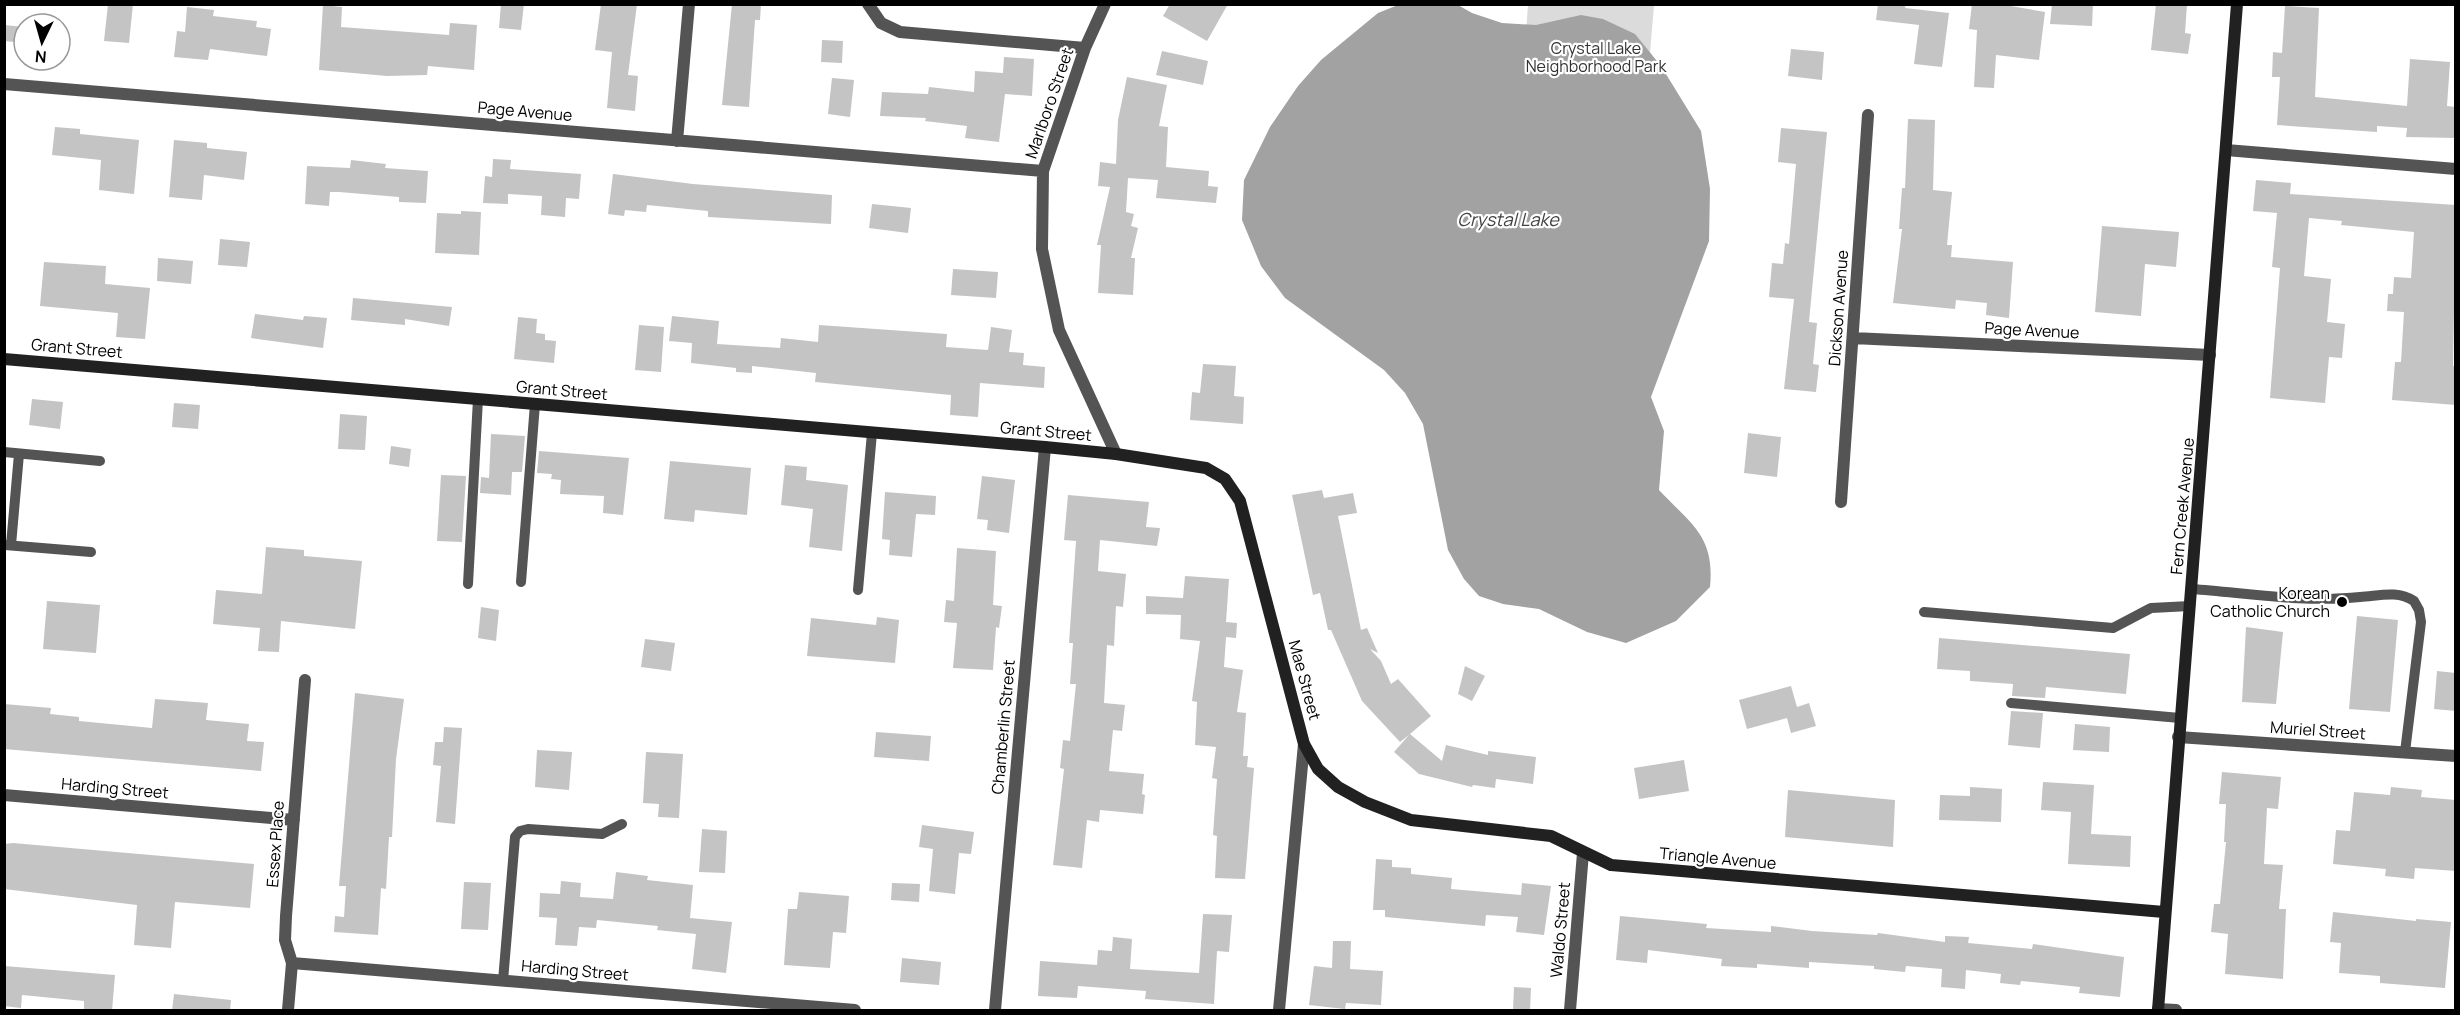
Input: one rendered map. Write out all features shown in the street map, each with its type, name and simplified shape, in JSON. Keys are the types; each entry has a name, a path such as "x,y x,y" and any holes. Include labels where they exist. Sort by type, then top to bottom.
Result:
{"street":[{"path":"677,141 689,4"},
{"path":"868,4 881,23 900,32 1085,48"},
{"name":"Marlboro Street","path":"1105,4 1085,48 1043,171 1042,249 1059,330 1116,454"},
{"name":"Fern Creek Avenue","path":"2158,1010 2237,4"},
{"name":"Page Avenue","path":"4,84 1043,171"},
{"name":"Dickson Avenue","path":"1841,502 1868,115"},
{"path":"2226,150 2456,169"},
{"name":"Page Avenue","path":"1853,338 2210,355"},
{"name":"Grant Street","path":"4,359 1116,454"},
{"name":"Chamberlin Street","path":"995,1011 1045,447"},
{"name":"Mae Street","path":"1116,454 1206,468 1225,479 1240,501 1304,744 1279,1011"},
{"name":"Essex Place","path":"288,1011 292,963 285,940 305,680"},
{"name":"Muriel Street","path":"2178,737 2456,756"},
{"name":"Triangle Avenue","path":"1304,744 1318,769 1338,787 1365,802 1411,820 1551,836 1611,865 2164,912"},
{"name":"Harding Street","path":"4,795 294,820"},
{"name":"Waldo Street","path":"1570,1011 1583,853"},
{"name":"Harding Street","path":"292,963 503,981 700,1004 855,1011"},
{"path":"2158,1010 2176,1011"}],"lane":[{"path":"468,585 478,399"},
{"path":"522,582 535,404"},
{"path":"858,590 872,433"},
{"path":"4,452 100,461"},
{"path":"19,454 8,545 92,552"},
{"path":"2192,589 2335,599 2392,594 2414,602 2419,610 2421,622 2404,752"},
{"path":"1924,612 2114,628 2151,608 2190,606"},
{"path":"2011,704 2180,718"},
{"path":"503,981 515,837 520,831 528,829 602,834 622,824"}],"green space":[{"name":"Crystal Lake Neighborhood Park","path":"1528,5 1654,5 1642,150 1523,75"}],"water":[{"name":"Crystal Lake","path":"1398,5 1458,5 1472,13 1502,23 1536,25 1581,15 1603,19 1635,34 1661,66 1701,131 1710,189 1709,241 1651,397 1664,431 1659,490 1691,522 1704,543 1709,555 1710,587 1676,621 1626,643 1587,632 1539,609 1503,604 1479,596 1464,579 1448,550 1423,424 1405,393 1384,370 1285,298 1261,266 1242,220 1244,180 1270,127 1298,86 1321,60 1378,13"}],"building":[{"path":"108,4 133,4 129,43 104,41"},
{"path":"501,4 524,4 521,30 499,28"},
{"path":"601,4 637,4 628,75 638,76 635,111 607,108 612,52 595,50"},
{"path":"732,4 761,4 760,20 755,20 749,107 722,105"},
{"path":"1170,4 1228,4 1207,41 1163,16"},
{"path":"1878,4 1906,4 1905,8 1949,13 1942,67 1914,64 1919,25 1876,20"},
{"path":"1972,4 1999,4 2045,12 2039,60 1996,55 1994,88 1974,87 1977,30 1969,29"},
{"path":"2052,4 2093,4 2092,26 2050,24"},
{"path":"2156,4 2187,4 2185,33 2191,34 2188,54 2151,50"},
{"path":"323,5 342,7 341,27 449,35 450,23 477,25 474,70 428,66 427,75 387,76 319,70"},
{"path":"2285,6 2319,8 2315,97 2407,106 2410,59 2450,62 2447,106 2456,107 2456,138 2406,137 2407,128 2377,126 2377,132 2277,125 2280,77 2272,77 2273,52 2282,53"},
{"path":"187,7 214,10 213,16 257,21 256,27 271,29 267,56 210,49 208,60 174,57 177,31 185,32"},
{"path":"4,25 12,26 12,42 4,41"},
{"path":"822,40 843,41 842,63 821,62"},
{"path":"1791,49 1824,52 1822,80 1788,76"},
{"path":"1162,51 1208,61 1203,85 1156,75"},
{"path":"1004,57 1034,59 1032,96 1005,94 999,142 965,138 967,126 925,121 926,118 880,116 882,92 928,94 929,87 974,92 975,71 1003,73"},
{"path":"1127,77 1167,85 1159,126 1168,127 1166,167 1209,171 1208,186 1218,187 1216,203 1156,198 1158,180 1128,178 1126,212 1134,214 1131,226 1138,228 1131,258 1135,258 1133,295 1098,293 1101,245 1097,245 1110,187 1098,186 1100,162 1116,164 1118,120"},
{"path":"832,78 854,80 850,117 828,114"},
{"path":"1908,119 1935,120 1933,190 1952,192 1947,245 1952,245 1951,257 2013,262 2009,318 1986,315 1987,303 1956,300 1955,309 1893,303 1902,229 1899,229 1902,188 1905,188"},
{"path":"55,127 80,129 80,134 139,140 134,194 99,190 101,160 52,155"},
{"path":"1781,128 1827,132 1809,322 1817,323 1813,364 1819,365 1816,392 1784,389 1794,299 1769,297 1772,263 1783,264 1785,243 1789,244 1796,164 1778,162"},
{"path":"174,140 207,143 207,148 247,152 244,180 204,175 202,200 169,197"},
{"path":"493,159 511,160 510,169 581,174 579,199 566,198 565,217 541,215 542,196 508,194 508,204 483,203 485,176 492,177"},
{"path":"351,160 386,164 385,168 428,171 426,203 399,202 399,197 330,192 329,206 305,204 307,166 350,168"},
{"path":"613,174 693,184 832,195 831,224 708,217 708,211 647,205 646,212 625,210 624,216 608,214"},
{"path":"2256,180 2291,183 2290,194 2456,205 2453,366 2456,366 2456,405 2392,400 2395,362 2401,362 2404,312 2387,311 2388,294 2393,294 2394,277 2411,278 2414,232 2341,225 2342,221 2309,218 2304,276 2331,279 2327,322 2345,324 2342,358 2329,357 2325,403 2270,398 2280,268 2272,267 2277,213 2253,211"},
{"path":"872,204 911,208 908,233 869,228"},
{"path":"461,211 481,212 479,255 435,253 437,213 461,214"},
{"path":"2102,226 2179,232 2176,267 2145,264 2141,316 2095,312"},
{"path":"220,239 250,242 247,267 218,265"},
{"path":"158,258 193,261 191,284 157,281"},
{"path":"44,262 106,266 105,284 150,288 145,339 116,337 118,313 40,306"},
{"path":"953,269 998,272 996,298 951,295"},
{"path":"353,298 452,307 449,326 405,319 405,325 351,320"},
{"path":"255,314 303,320 304,316 327,318 323,348 251,338"},
{"path":"672,316 719,321 717,344 780,348 781,338 818,342 819,325 947,334 946,347 988,350 991,327 1012,330 1009,352 1024,353 1023,365 1045,367 1044,388 980,383 978,417 950,415 951,395 815,382 816,373 752,366 752,373 736,372 736,368 691,363 692,343 669,341"},
{"path":"518,317 537,319 536,333 545,334 545,340 556,341 554,363 514,359"},
{"path":"639,325 664,327 661,372 635,370"},
{"path":"1203,364 1236,366 1234,396 1244,397 1243,424 1190,420 1192,392 1200,393"},
{"path":"32,399 63,402 60,429 29,425"},
{"path":"174,403 200,405 198,429 172,427"},
{"path":"340,414 367,416 365,450 338,449"},
{"path":"1748,433 1781,437 1777,477 1744,473"},
{"path":"491,434 525,436 522,472 512,472 511,495 480,493 481,477 489,478"},
{"path":"391,446 411,449 409,467 389,464"},
{"path":"539,451 629,458 623,515 603,513 604,496 560,494 561,480 551,479 552,474 537,473"},
{"path":"670,461 751,468 747,515 695,510 694,522 664,519"},
{"path":"785,465 807,467 806,480 848,485 842,551 809,547 813,509 781,505"},
{"path":"441,475 466,476 462,542 437,541"},
{"path":"982,476 1015,480 1009,533 987,530 988,520 977,519"},
{"path":"1322,490 1324,498 1353,493 1357,513 1338,516 1361,630 1367,628 1378,653 1370,649 1381,661 1391,684 1398,679 1431,716 1410,734 1442,761 1446,745 1488,755 1488,751 1536,757 1533,784 1496,779 1495,788 1473,785 1472,787 1419,774 1394,752 1409,735 1400,742 1362,701 1331,630 1328,630 1320,593 1313,595 1292,495"},
{"path":"885,492 936,496 935,515 916,514 912,557 889,555 890,540 882,539"},
{"path":"1068,495 1149,502 1146,527 1160,528 1157,546 1100,540 1098,571 1126,574 1123,607 1116,606 1114,646 1107,645 1104,703 1125,705 1122,731 1113,730 1109,771 1144,774 1142,794 1145,795 1143,814 1100,810 1099,822 1087,820 1082,868 1053,865 1064,769 1060,768 1063,740 1070,741 1076,684 1070,684 1073,643 1069,643 1076,541 1064,540"},
{"path":"266,547 304,550 304,556 362,561 355,629 281,621 279,652 258,651 260,628 213,624 216,590 262,594"},
{"path":"957,548 996,551 993,605 1002,606 999,628 996,627 993,670 953,668 957,623 944,622 946,600 954,601"},
{"path":"1185,576 1229,579 1226,622 1237,623 1236,638 1226,637 1224,667 1243,670 1237,712 1246,713 1243,756 1248,756 1247,767 1254,768 1245,879 1215,878 1217,836 1213,835 1217,779 1212,778 1216,747 1195,745 1197,702 1192,701 1200,641 1180,639 1181,615 1146,614 1146,596 1183,598"},
{"path":"47,601 100,605 96,653 43,649"},
{"path":"481,607 499,610 496,641 478,638"},
{"path":"2357,616 2398,620 2390,712 2349,709"},
{"path":"877,617 899,620 895,663 807,656 811,618 876,625"},
{"path":"2246,627 2283,632 2276,704 2242,702"},
{"path":"1939,638 2130,654 2126,694 2046,687 2045,698 2012,696 2013,684 1970,681 1970,671 1937,669"},
{"path":"645,639 675,643 671,671 641,667"},
{"path":"1465,666 1485,676 1472,701 1458,694"},
{"path":"2437,671 2456,673 2456,711 2434,709"},
{"path":"1791,686 1797,707 1809,703 1816,726 1791,733 1787,718 1747,729 1739,700"},
{"path":"355,693 404,699 396,759 392,837 389,837 386,889 381,888 378,935 334,932 335,916 344,917 346,886 339,886"},
{"path":"155,699 208,703 206,720 249,724 247,741 264,742 261,771 4,749 4,704 51,708 50,714 79,717 79,721 152,728"},
{"path":"2011,711 2043,713 2040,748 2008,745"},
{"path":"2075,724 2110,727 2109,752 2073,750"},
{"path":"444,727 462,728 455,824 436,822 441,766 433,765 435,742 443,742"},
{"path":"876,732 931,736 929,761 874,757"},
{"path":"537,750 572,752 569,790 535,787"},
{"path":"646,752 683,754 679,818 658,817 659,804 643,803"},
{"path":"1684,760 1689,791 1639,799 1634,768"},
{"path":"2222,772 2281,777 2278,809 2267,808 2264,864 2283,865 2279,909 2286,909 2283,979 2225,974 2228,934 2211,932 2214,904 2220,904 2226,842 2224,842 2226,804 2219,804"},
{"path":"2043,782 2094,785 2091,834 2131,836 2130,867 2068,864 2071,812 2041,810"},
{"path":"1970,787 2002,789 2001,822 1939,820 1940,795 1970,796"},
{"path":"2391,787 2422,790 2421,797 2456,800 2456,871 2415,868 2414,879 2385,876 2386,869 2333,864 2336,830 2350,831 2354,792 2390,795"},
{"path":"1788,790 1895,800 1893,847 1785,837"},
{"path":"922,825 974,832 971,854 959,853 955,894 929,891 933,849 919,847"},
{"path":"702,829 727,831 725,873 699,872"},
{"path":"4,844 254,864 250,908 175,902 171,948 134,945 137,905 4,889"},
{"path":"1376,859 1392,860 1392,867 1411,868 1411,874 1452,878 1451,889 1521,895 1522,883 1551,886 1544,935 1516,932 1518,917 1486,915 1485,926 1385,917 1385,910 1373,910"},
{"path":"616,872 648,876 647,880 693,885 690,918 732,922 726,973 692,969 696,934 657,930 658,926 597,920 596,928 579,927 577,946 555,945 557,918 539,917 540,893 560,894 561,881 581,883 580,897 613,899"},
{"path":"464,882 491,883 488,930 461,929"},
{"path":"892,883 920,884 919,902 891,900"},
{"path":"799,892 849,896 846,933 833,932 830,968 784,965 788,909 797,909"},
{"path":"2333,912 2416,921 2416,919 2451,922 2445,988 2380,983 2380,976 2339,973 2341,943 2330,942"},
{"path":"1203,914 1232,915 1229,952 1217,951 1214,1004 1145,999 1146,991 1078,986 1077,998 1038,996 1040,961 1097,965 1098,950 1112,951 1113,937 1132,939 1130,969 1199,973"},
{"path":"1620,916 1707,924 1706,928 1771,932 1771,926 1812,931 1877,935 1878,933 1945,942 1945,936 1969,937 1968,943 2032,949 2033,944 2124,957 2120,997 2079,993 2080,987 2021,981 2020,985 2000,983 2001,974 1966,970 1965,989 1941,987 1942,969 1906,966 1905,972 1874,969 1874,966 1809,962 1809,968 1757,964 1757,968 1721,966 1722,959 1648,950 1647,963 1616,960"},
{"path":"1333,941 1351,941 1350,969 1383,971 1381,1005 1346,1003 1345,1009 1309,1005 1314,966 1332,968"},
{"path":"902,958 941,962 939,985 900,982"},
{"path":"4,966 115,975 112,1011 84,1011 84,1001 22,995 21,1008 4,1006"},
{"path":"1514,987 1531,988 1530,1011 1513,1011"},
{"path":"174,994 231,1000 230,1011 172,1011"}],"place":[{"name":"Korean Catholic Church","path":"2342,602"}]}
